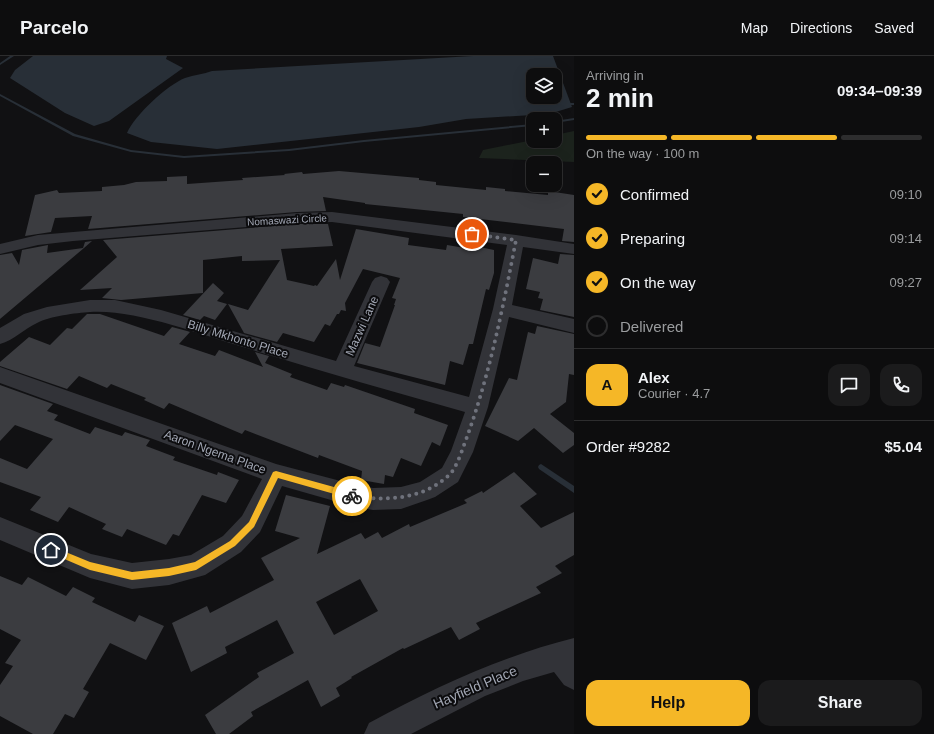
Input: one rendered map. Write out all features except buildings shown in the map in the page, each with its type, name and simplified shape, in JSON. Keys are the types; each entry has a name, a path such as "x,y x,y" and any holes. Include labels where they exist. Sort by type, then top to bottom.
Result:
{"street":[{"name":"Nomaswazi Circle","path":"0,249 38,240 73,236 297,218 332,217 516,240 574,249"},
{"name":"Aaron Ngema Place","path":"0,375 276,474 352,496 373,499 401,498 427,490 450,475 462,452 478,407 502,309 516,240"},
{"name":"Mazwi Lane","path":"342,370 382,282"},
{"name":"Billy Mkhonto Place","path":"0,337 31,318 47,313 90,306 115,306 161,316 342,370 478,407"},
{"path":"502,309 574,326"},
{"path":"0,528 90,566 132,576 169,572 196,566 232,544 251,524 276,474"},
{"name":"Hayfield Place","path":"380,734 459,692 502,673 569,661"}],"shaded area":[{"path":"33,56 167,56 166,59 183,68 109,121 94,126 65,113 10,78 15,70"},
{"path":"473,56 553,56 557,68 526,68 526,104 562,104 562,80 572,107 556,112 526,112 526,115 466,119 419,127 217,149 151,142 127,133 137,118 152,101 169,87 185,78 212,71"},
{"path":"574,131 574,162 562,161 562,156 526,156 526,160 479,158 483,150 526,141 526,148 562,148 562,134"}],"waterway":[{"path":"0,64 12,56"},
{"path":"0,95 74,135 131,151 184,157 289,150 364,141 526,126"},
{"path":"562,121 574,119"},
{"path":"541,467 574,490"}],"way so far":[{"path":"352,496 373,499 401,498 427,490 450,475 462,452 478,407 502,309 516,240 472,234"}],"route":[{"path":"51,550 90,566 132,576 169,572 196,566 232,544 251,524 276,474 352,496"}]}
